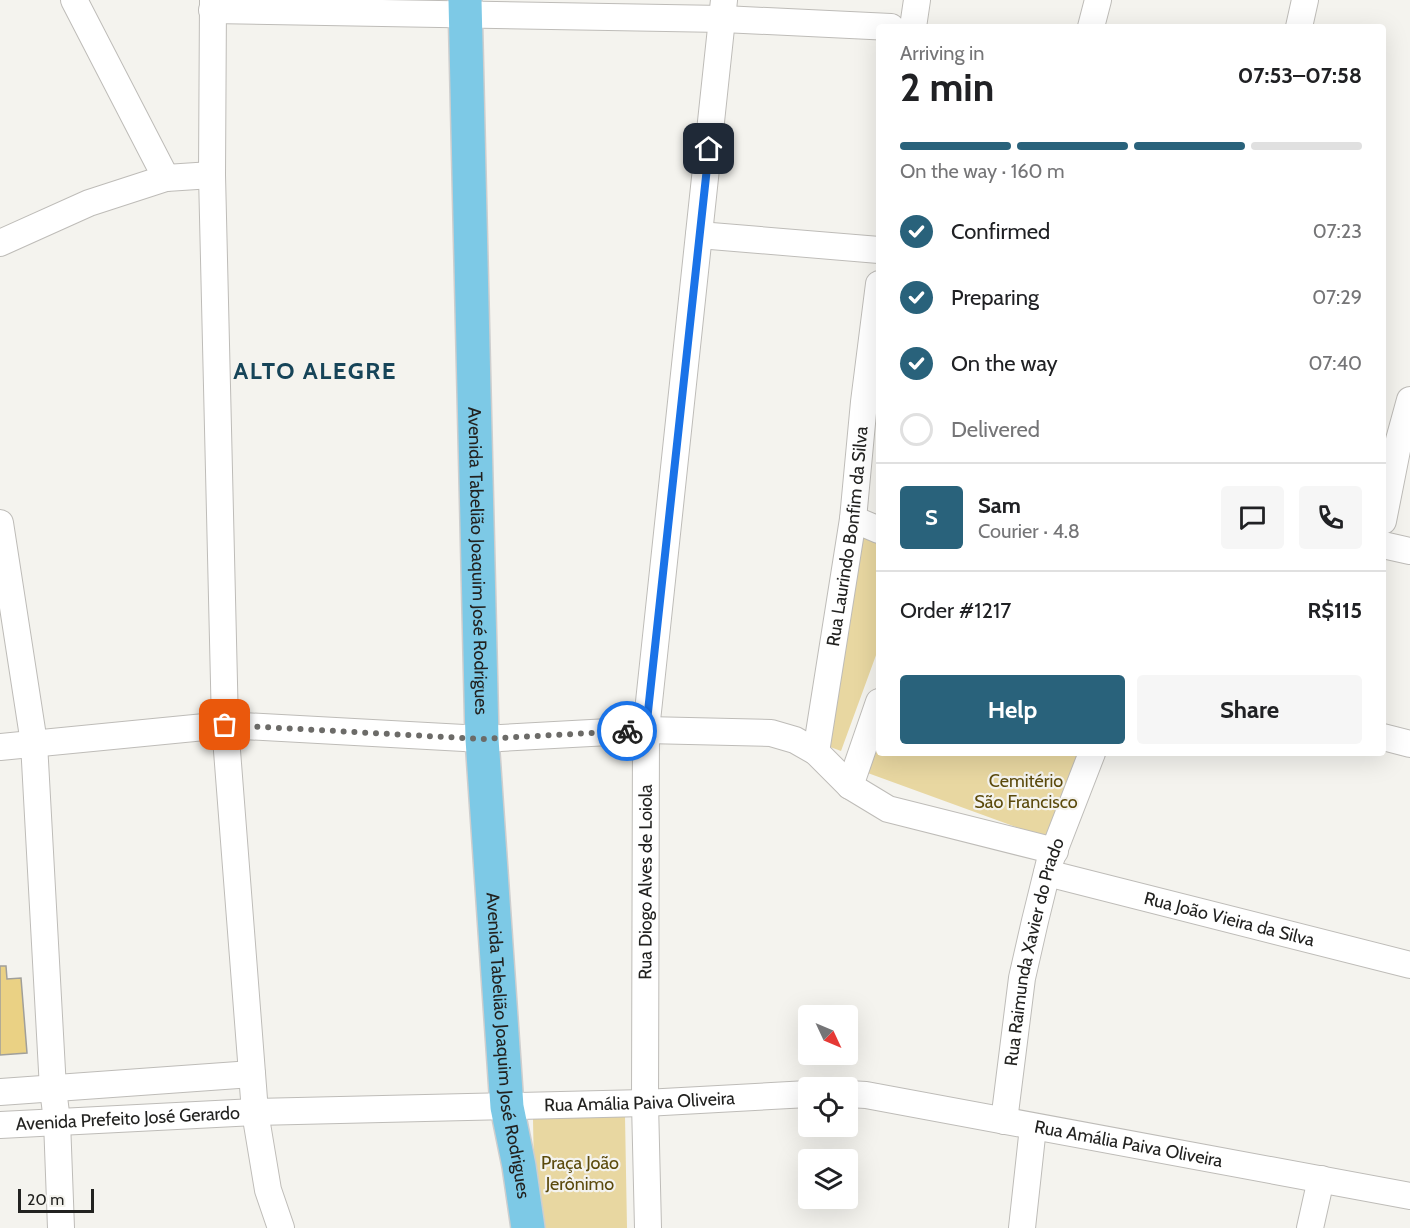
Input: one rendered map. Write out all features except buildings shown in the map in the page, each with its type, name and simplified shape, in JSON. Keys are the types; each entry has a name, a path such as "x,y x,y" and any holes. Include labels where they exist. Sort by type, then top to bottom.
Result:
{"main road":[{"name":"Avenida Tabelião Joaquim José Rodrigues","path":"466,7 482,739 507,1107 528,1228"}],"street":[{"path":"74,0 166,178"},
{"path":"913,24 917,0"},
{"path":"1092,24 1098,0"},
{"path":"1300,24 1305,0"},
{"path":"281,1228 268,1190 255,1112 225,725 212,175 212,5 724,9 876,25"},
{"name":"Rua Diogo Alves de Loiola","path":"648,1228 645,1103 646,730 724,9"},
{"path":"0,243 89,203 166,178 212,175"},
{"path":"699,235 876,250"},
{"name":"Rua Laurindo Bonfim da Silva","path":"816,752 853,519 876,308"},
{"path":"1386,490 1391,437 1410,400"},
{"path":"853,519 876,529"},
{"path":"0,523 34,742 53,1089 57,1121 61,1228"},
{"path":"1386,546 1410,551"},
{"path":"850,786 876,711"},
{"name":"Rua João Vieira da Silva","path":"0,747 225,725 482,739 646,730 771,733 795,740 816,752 850,786 888,808 1051,862 1410,966"},
{"path":"1386,738 1410,744"},
{"name":"Rua Raimunda Xavier do Prado","path":"1004,1121 1022,978 1051,862 1091,756"},
{"name":"Avenida Prefeito José Gerardo","path":"0,1092 252,1074"},
{"name":"Rua Amália Paiva Oliveira","path":"255,1112 645,1103 798,1095"},
{"name":"Rua Amália Paiva Oliveira","path":"858,1095 1410,1196"},
{"name":"Avenida Prefeito José Gerardo","path":"0,1125 255,1112"},
{"path":"1022,1228 1033,1127"},
{"path":"1310,1228 1321,1179"}],"green space":[{"path":"862,525 876,531 876,655 841,751 814,741"},
{"name":"Cemitério São Francisco","path":"876,740 876,756 1078,756 1049,839 865,772"},
{"name":"Praça João Jerônimo","path":"625,1116 627,1228 535,1228 533,1119"}],"way so far":[{"path":"225,725 482,739 627,731"}],"district":[{"name":"ALTO ALEGRE","path":"315,370"}],"route":[{"path":"627,731 646,730 709,149"}]}
